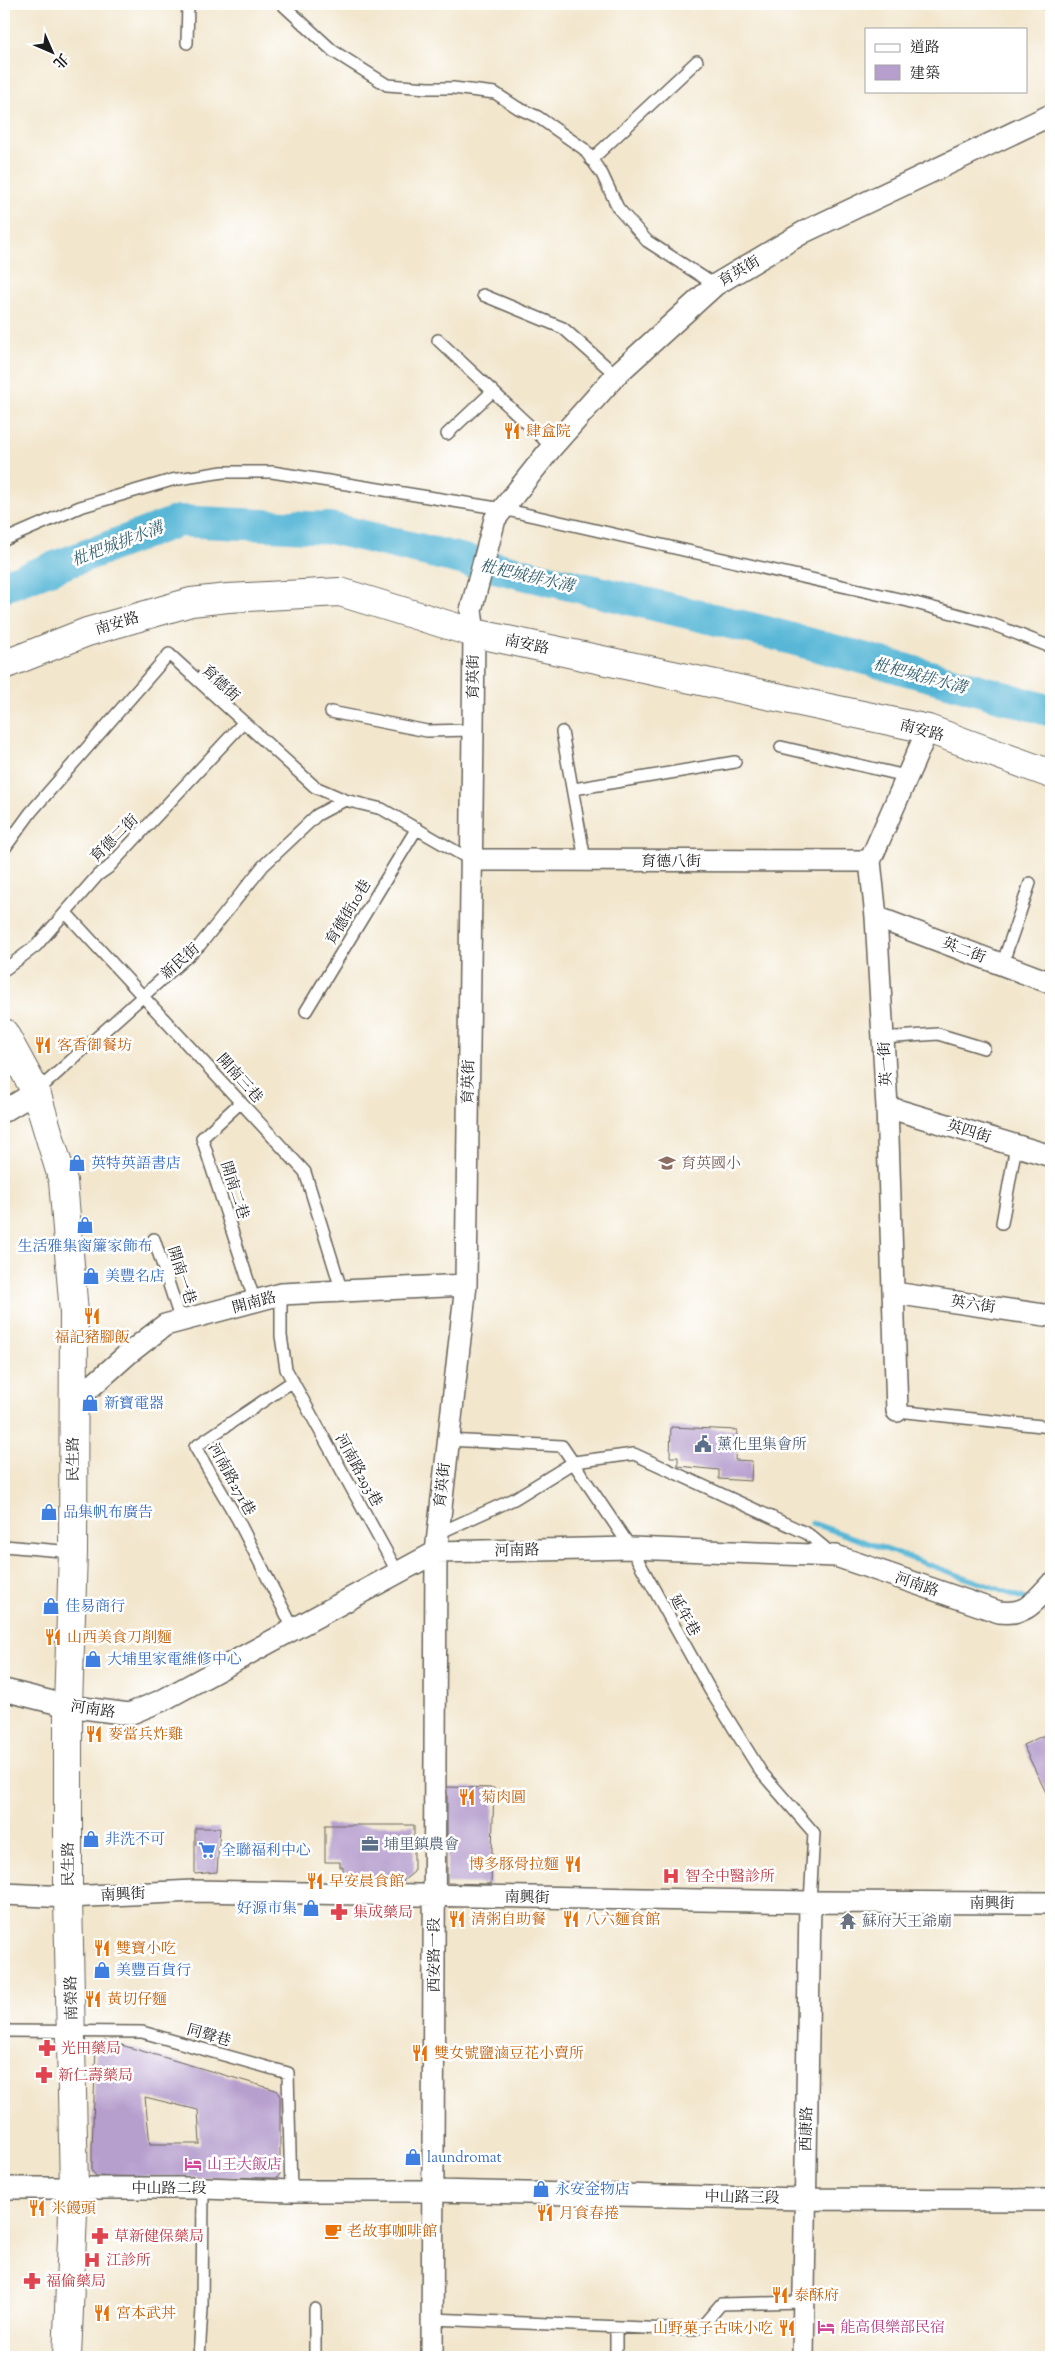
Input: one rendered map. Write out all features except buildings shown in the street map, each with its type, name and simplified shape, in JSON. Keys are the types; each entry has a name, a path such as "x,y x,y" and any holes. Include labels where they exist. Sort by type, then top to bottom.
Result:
{"street":[{"name":"育英街","path":"436,1543 466,1285 473,730 472,621 499,514 552,447 616,375 715,285 804,232 1051,115"},
{"name":"南安路","path":"4,665 87,632 191,602 228,598 340,592 472,621 928,730 1051,774"},
{"name":"英一街","path":"897,1412 887,1106 876,917 870,861 928,730"},
{"name":"育德八街","path":"471,860 870,861"},
{"name":"英二街","path":"876,917 1051,982"},
{"name":"民生路","path":"4,1033 36,1092 63,1182 74,1313 72,1552 68,1706 68,1897"},
{"name":"新民街","path":"4,1111 36,1092"},
{"name":"英四街","path":"887,1106 1051,1156"},
{"name":"開南路","path":"73,1403 129,1353 165,1325 281,1294 466,1285"},
{"name":"英六街","path":"894,1293 1051,1316"},
{"name":"河南路","path":"4,1690 68,1706 129,1714 164,1700 222,1666 294,1630 398,1573 436,1543 836,1556 998,1612 1013,1614 1028,1609 1051,1584"},
{"name":"西安路一段","path":"432,2357 436,1543"},
{"name":"南興街","path":"4,1894 68,1897 189,1891 810,1902 1051,1903"},
{"name":"南榮路","path":"68,1897 74,2189"},
{"name":"西康路","path":"803,2357 802,2302 810,1902"},
{"name":"中山路二段","path":"4,2188 432,2191"},
{"path":"67,2357 74,2189"},
{"name":"中山路三段","path":"432,2191 805,2199 1051,2200"}],"lane":[{"path":"187,43 188,4"},
{"path":"282,4 333,51 387,85 454,88 495,93 545,122 584,149 602,174 618,208 647,241 715,285"},
{"path":"1047,4 1051,6"},
{"path":"591,160 697,61"},
{"path":"483,295 564,328 616,375"},
{"path":"438,340 552,447"},
{"path":"447,434 493,391"},
{"path":"4,540 80,507 172,480 223,472 297,475 499,514 908,601 989,623 1051,647"},
{"name":"育德街","path":"4,848 31,812 168,654 315,787 345,800 382,809 471,860"},
{"path":"331,712 427,731 473,730"},
{"name":"育德二街","path":"4,970 36,946 98,875 108,868 243,723"},
{"path":"562,732 574,789 585,860"},
{"path":"781,747 906,776"},
{"path":"574,789 735,762"},
{"name":"新民街","path":"36,1092 200,945 262,866 317,815 345,800"},
{"name":"育德街10巷","path":"306,1011 417,828"},
{"path":"1002,965 1030,883"},
{"name":"開南三巷","path":"66,913 306,1172 342,1292"},
{"path":"883,1038 938,1034 984,1048"},
{"name":"開南二巷","path":"241,1102 202,1138 255,1302"},
{"path":"1002,1223 1016,1146"},
{"name":"開南一巷","path":"154,1239 181,1321"},
{"name":"河南路293巷","path":"281,1294 281,1336 286,1369 398,1573"},
{"name":"河南路271巷","path":"293,1381 195,1447 238,1520 294,1630"},
{"path":"897,1412 1051,1427"},
{"name":"延年巷","path":"447,1440 562,1446 631,1548 710,1690 761,1772 814,1833 810,1902"},
{"path":"436,1543 514,1499 574,1462 634,1454 808,1534 836,1556"},
{"path":"4,1546 72,1552"},
{"name":"同聲巷","path":"4,2030 72,2029 142,2032 288,2073 291,2191"},
{"path":"198,2357 202,2309 202,2188"},
{"path":"432,2319 692,2330 704,2324 721,2304 802,2302"},
{"path":"315,2308 315,2357"},
{"path":"616,2327 616,2357"}],"waterway":[{"name":"枇杷城排水溝","path":"4,586 178,521 330,528 755,629 1051,711"},
{"path":"812,1523 1028,1600"},
{"path":"1040,1604 1051,1607"}],"place":[{"name":"肆盒院","path":"512,431"},
{"name":"客香御餐坊","path":"43,1045"},
{"name":"英特英語書店","path":"77,1163"},
{"name":"育英國小","path":"667,1163"},
{"name":"生活雅集窗簾家飾布","path":"85,1225"},
{"name":"美豐名店","path":"91,1276"},
{"name":"福記豬腳飯","path":"92,1316"},
{"name":"新寶電器","path":"90,1403"},
{"name":"薰化里集會所","path":"703,1444"},
{"name":"品集帆布廣告","path":"49,1512"},
{"name":"佳易商行","path":"51,1606"},
{"name":"山西美食刀削麵","path":"53,1637"},
{"name":"大埔里家電維修中心","path":"93,1659"},
{"name":"麥當兵炸雞","path":"94,1734"},
{"name":"菊肉圓","path":"467,1797"},
{"name":"非洗不可","path":"91,1839"},
{"name":"埔里鎮農會","path":"370,1844"},
{"name":"全聯福利中心","path":"207,1850"},
{"name":"博多豚骨拉麵","path":"573,1864"},
{"name":"智全中醫診所","path":"671,1876"},
{"name":"早安晨食館","path":"315,1881"},
{"name":"好源市集","path":"311,1908"},
{"name":"集成藥局","path":"339,1912"},
{"name":"清粥自助餐","path":"457,1919"},
{"name":"八六麵食館","path":"571,1919"},
{"name":"蘇府大王爺廟","path":"848,1921"},
{"name":"雙寶小吃","path":"102,1948"},
{"name":"美豐百貨行","path":"102,1970"},
{"name":"黃切仔麵","path":"93,1999"},
{"name":"光田藥局","path":"47,2048"},
{"name":"雙女號鹽滷豆花小賣所","path":"420,2053"},
{"name":"新仁壽藥局","path":"44,2075"},
{"name":"laundromat","path":"413,2157"},
{"name":"山王大飯店","path":"193,2164"},
{"name":"永安金物店","path":"541,2189"},
{"name":"米饅頭","path":"37,2208"},
{"name":"月食春捲","path":"545,2213"},
{"name":"老故事咖啡館","path":"333,2231"},
{"name":"草新健保藥局","path":"100,2236"},
{"name":"江診所","path":"92,2260"},
{"name":"福倫藥局","path":"32,2281"},
{"name":"泰酥府","path":"780,2295"},
{"name":"宮本武丼","path":"102,2313"},
{"name":"能高俱樂部民宿","path":"826,2327"},
{"name":"山野菓子古味小吃","path":"787,2328"}]}
